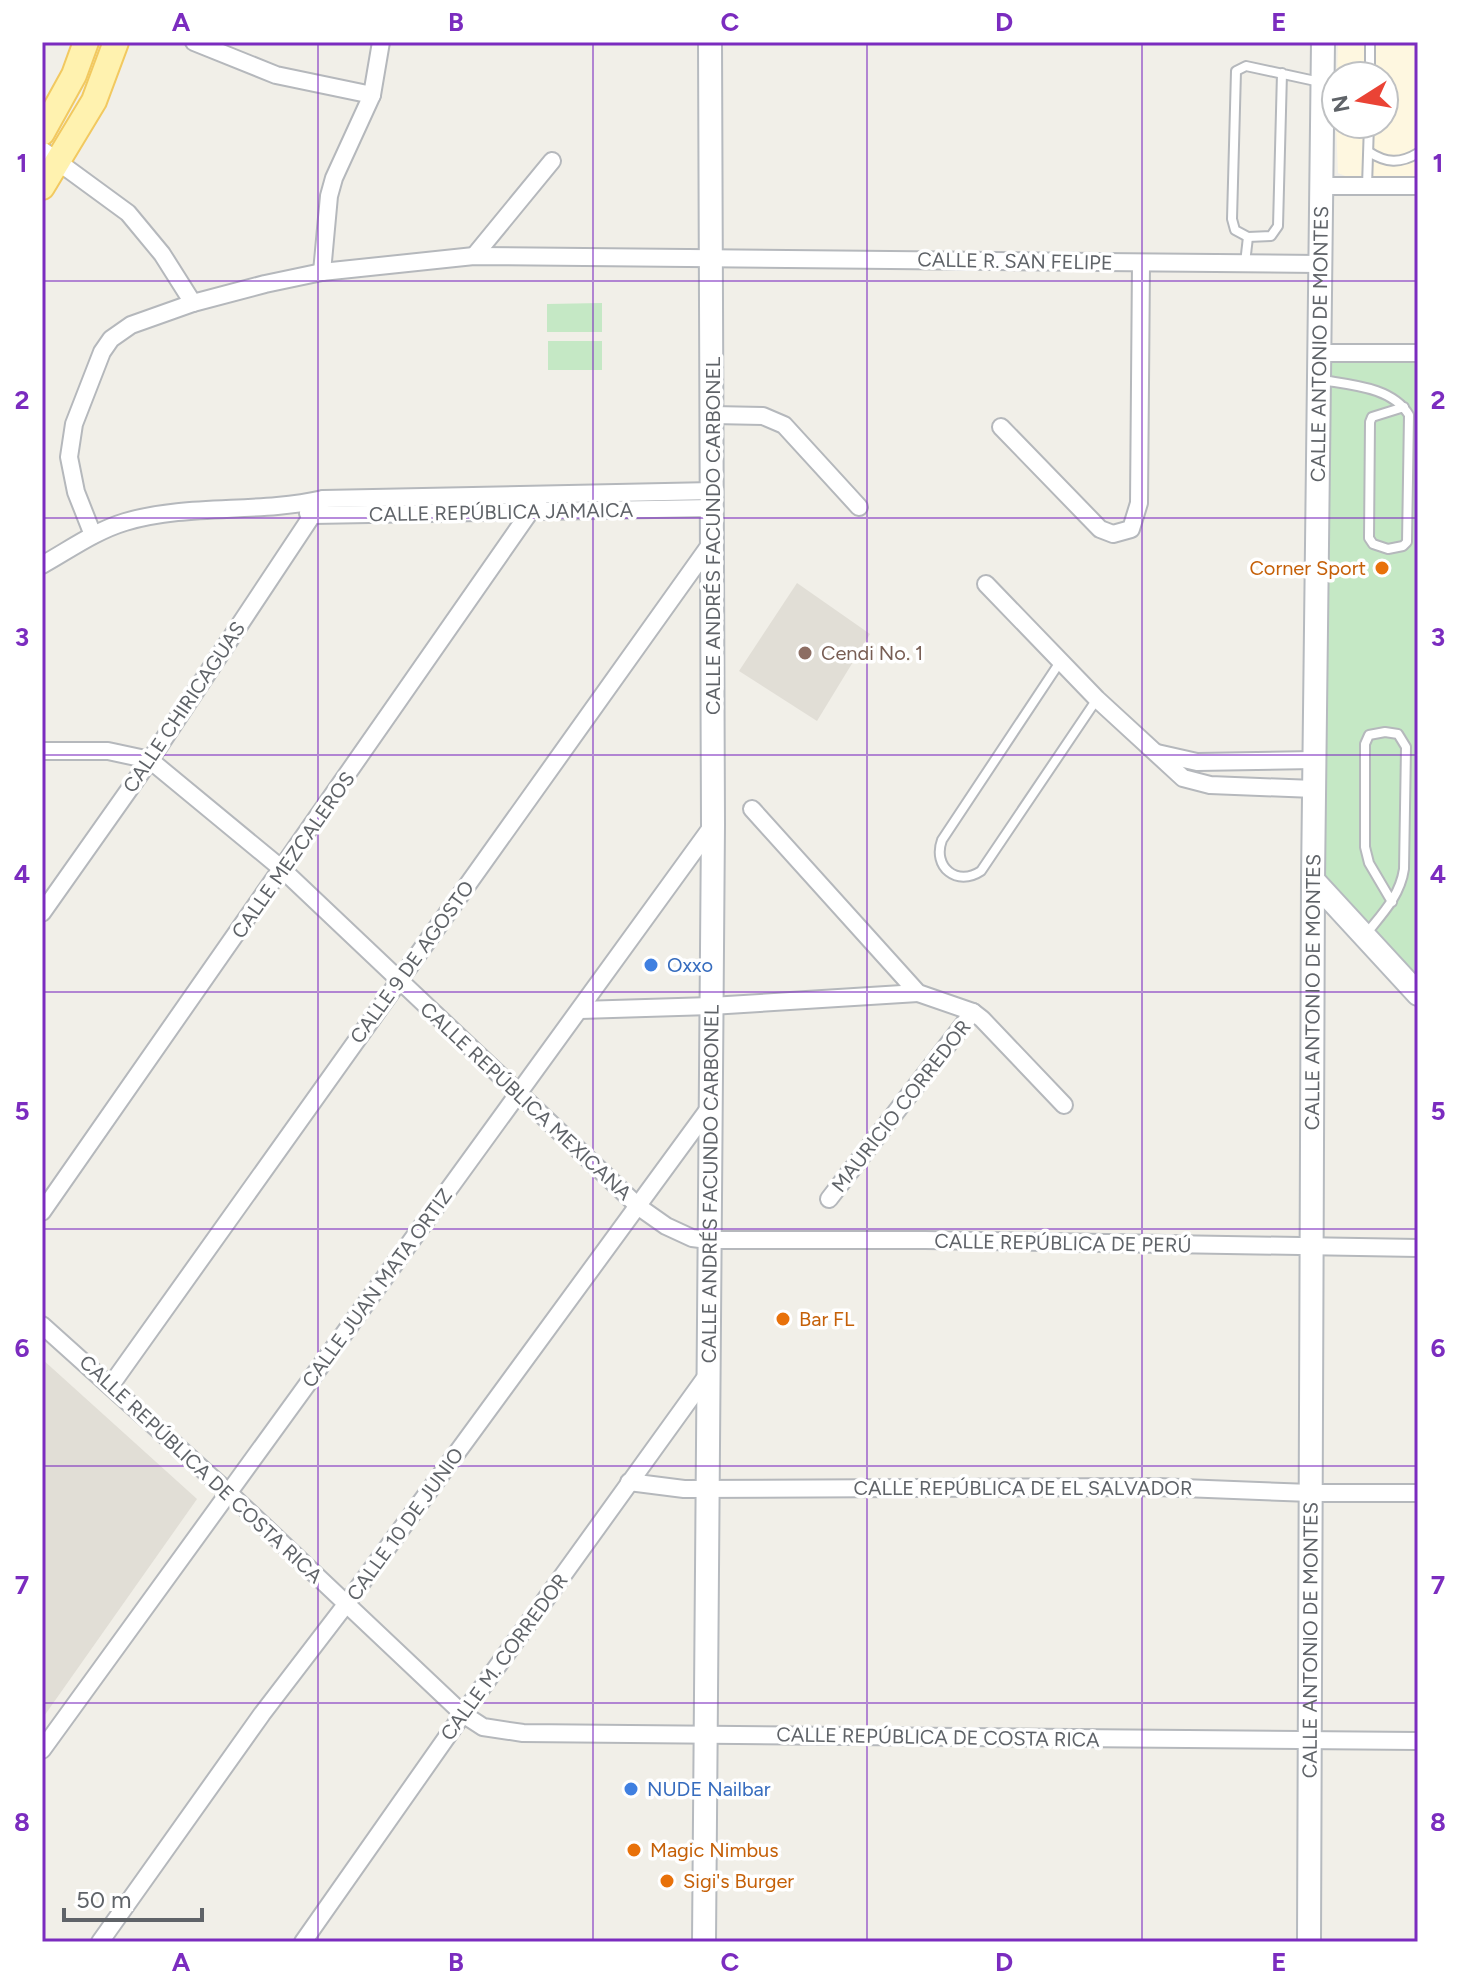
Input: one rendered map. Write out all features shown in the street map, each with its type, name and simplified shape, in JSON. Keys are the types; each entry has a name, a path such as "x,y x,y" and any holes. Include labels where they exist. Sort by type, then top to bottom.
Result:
{"main road":[{"path":"42,133 74,75 86,42"},
{"path":"42,187 50,156 94,101 116,42"},
{"name":"CALLE ANDRÉS FACUNDO CARBONEL","path":"704,1942 713,825 710,42"},
{"name":"CALLE ANTONIO DE MONTES","path":"1309,1942 1310,1247 1317,379 1322,140"},
{"path":"1313,880 1418,994"}],"street":[{"path":"194,42 249,67 372,95"},
{"path":"322,272 329,196 334,178 372,95 381,42"},
{"path":"50,156 128,213 162,254 193,303"},
{"path":"474,256 552,161"},
{"path":"1322,186 1418,186"},
{"name":"CALLE R. SAN FELIPE","path":"93,535 76,492 69,457 74,424 102,352 131,325 193,303 322,272 474,256 1319,264"},
{"path":"1001,427 1100,529 1113,534 1131,529 1139,503 1141,263"},
{"path":"1318,353 1418,353"},
{"path":"713,415 763,416 784,425 859,507"},
{"name":"CALLE REPÚBLICA JAMAICA","path":"42,565 93,535 123,522 157,515 292,506 323,499 541,496 713,499"},
{"name":"CALLE MEZCALEROS","path":"42,1212 541,496"},
{"name":"CALLE CHIRICAGUAS","path":"42,913 150,760 323,499"},
{"name":"CALLE REPÚBLICA JAMAICA","path":"292,506 313,515 530,513 713,499"},
{"name":"CALLE 9 DE AGOSTO","path":"111,1385 713,541"},
{"path":"986,584 1097,699 1173,770 1193,782 1210,785 1314,789"},
{"name":"CALLE REPÚBLICA MEXICANA","path":"42,751 108,751 150,760 282,869 639,1207 666,1226 692,1238 708,1240"},
{"path":"1153,752 1197,762 1314,760"},
{"path":"752,809 918,993"},
{"name":"CALLE JUAN MATA ORTIZ","path":"42,1750 713,825"},
{"path":"580,1010 711,1006 918,993 973,1012 989,1024 1064,1105"},
{"name":"MAURICIO CORREDOR","path":"829,1199 973,1012"},
{"name":"CALLE 10 DE JUNIO","path":"100,1942 262,1714 347,1603 710,1107"},
{"name":"CALLE REPÚBLICA DE PERÚ","path":"708,1240 925,1240 1418,1248"},
{"name":"CALLE REPÚBLICA DE COSTA RICA","path":"42,1325 229,1493 463,1714 483,1727 504,1732 1418,1741"},
{"name":"CALLE M. CORREDOR","path":"303,1942 708,1374"},
{"name":"CALLE REPÚBLICA DE EL SALVADOR","path":"629,1482 707,1490 1157,1487 1311,1493 1418,1493"}],"lane":[{"path":"1282,73 1278,226 1271,236 1248,237 1238,234 1233,225 1235,74 1239,67 1246,66 1282,73 1320,82"},
{"path":"1367,186 1369,140"},
{"path":"1369,152 1384,161 1406,161 1418,153"},
{"path":"1245,263 1248,237"},
{"path":"1317,379 1385,394 1404,407 1411,423 1407,542 1388,549 1373,544 1369,538 1370,422 1372,417 1404,407"},
{"path":"1060,662 942,840 939,854 945,869 959,877 974,876 981,871 1097,699"},
{"path":"1365,935 1392,902 1404,869 1406,747 1398,734 1378,732 1369,735 1365,744 1365,847 1369,863 1392,902"}],"shaded area":[{"path":"1338,42 1418,42 1418,176 1350,178 1338,173 1337,140 1400,140 1400,60 1337,60"},
{"name":"Cendi No. 1","path":"797,583 870,634 817,721 739,671"},
{"path":"42,1359 197,1499 42,1719"}],"green space":[{"path":"602,303 602,332 547,332 547,304"},
{"path":"548,341 602,341 602,370 548,370"},
{"path":"1418,356 1418,992 1320,885 1323,357"}],"place":[{"name":"Corner Sport","path":"1382,568"},
{"name":"Cendi No. 1","path":"805,653"},
{"name":"Oxxo","path":"651,965"},
{"name":"Bar FL","path":"783,1319"},
{"name":"NUDE Nailbar","path":"631,1789"},
{"name":"Magic Nimbus","path":"634,1850"},
{"name":"Sigi's Burger","path":"667,1881"}]}
